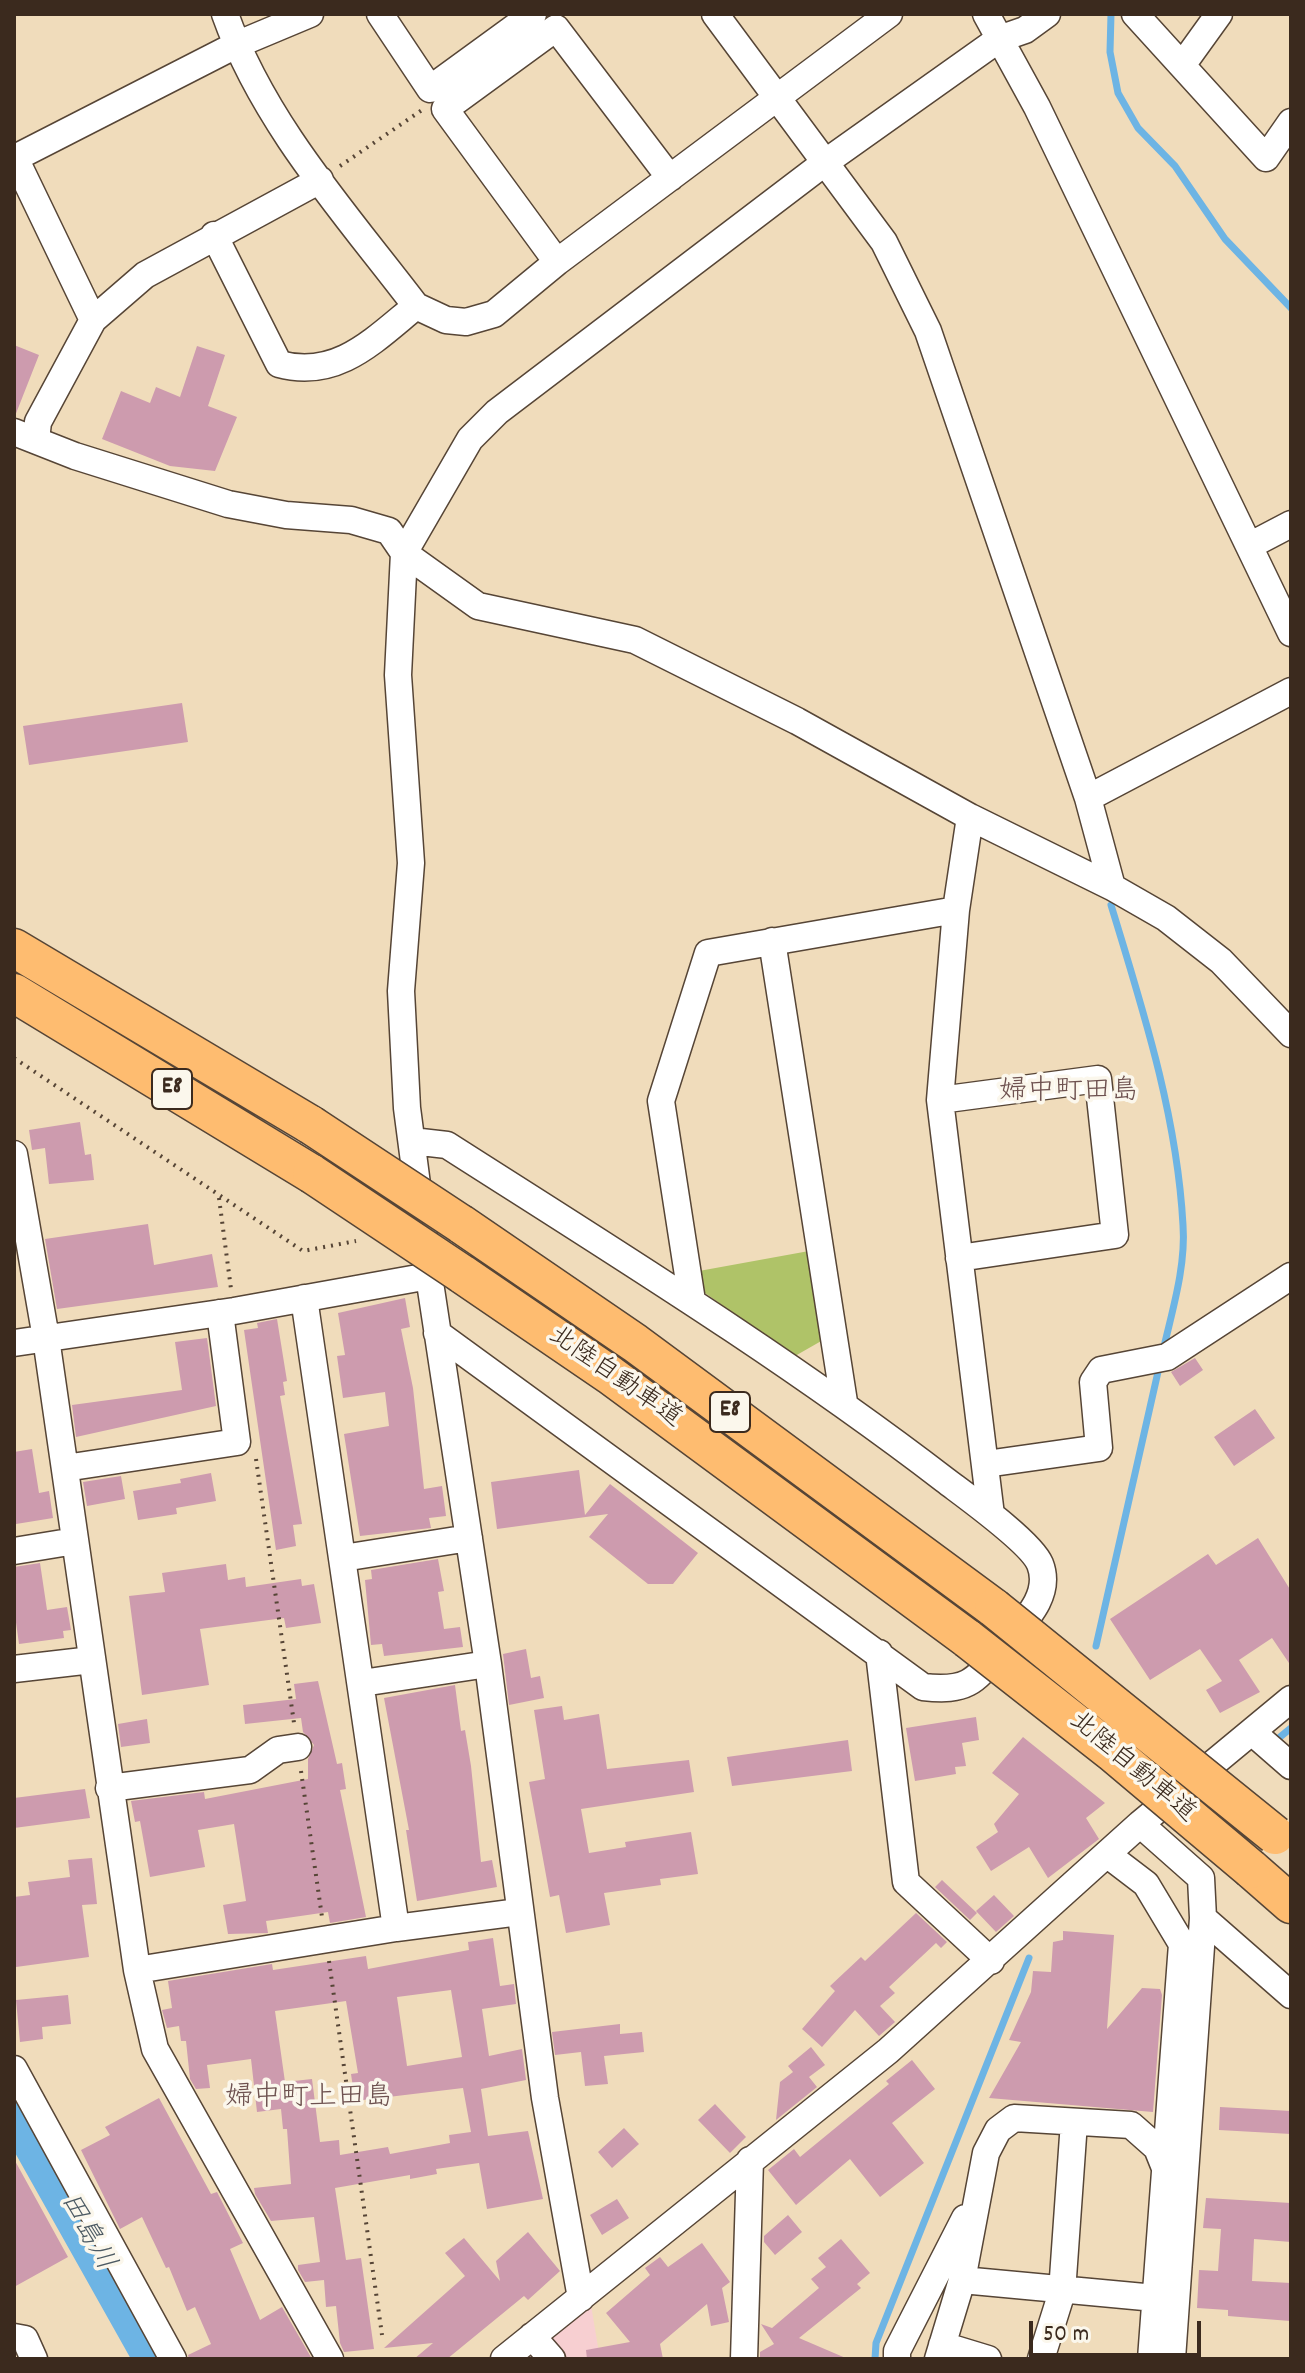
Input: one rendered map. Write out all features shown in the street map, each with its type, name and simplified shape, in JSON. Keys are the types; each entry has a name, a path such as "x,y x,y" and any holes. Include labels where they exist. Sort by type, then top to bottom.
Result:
{"highway":[{"name":"北陸自動車道","path":"24,954 311,1125 635,1343 994,1608 1283,1842"},
{"name":"北陸自動車道","path":"23,998 312,1174 446,1275 610,1375 968,1639 1112,1752 1291,1904"}],"street":[{"path":"225,14 236,45 276,118 416,306 446,320 466,322 494,314 557,262 889,14"},
{"path":"93,320 15,158 236,45 310,14"},
{"path":"380,14 430,89 533,14"},
{"path":"715,14 823,164 884,242 928,331 1088,798 1112,887"},
{"path":"986,14 1037,107 1291,633"},
{"path":"581,2298 545,2098 488,1664 437,1333 446,1275 412,1141 401,991 411,863 398,675 404,553 470,439 497,412 823,164 999,39 1025,30 1047,14"},
{"path":"1135,14 1266,158 1291,122"},
{"path":"1183,64 1219,14"},
{"path":"557,262 445,109 556,28 670,178"},
{"path":"320,180 145,275 93,320 38,422 25,436 228,504 286,515 351,520 389,531 404,553 478,606 635,640 797,721 970,817 1112,887 1166,918 1221,961 1291,1034"},
{"path":"214,235 279,364 303,371 358,354 416,306"},
{"path":"1249,546 1291,524"},
{"path":"1088,798 1291,691"},
{"path":"970,817 956,910 940,1100 991,1515"},
{"path":"692,1301 661,1101 708,953 956,910"},
{"path":"772,941 844,1402"},
{"path":"940,1100 1098,1079 1115,1235 959,1258"},
{"path":"412,1141 447,1145 844,1402 991,1515 1039,1561 1043,1576 1039,1602 975,1681 946,1690 923,1687 437,1333"},
{"path":"14,1154 46,1338 137,1970 155,2049 330,2359"},
{"path":"14,1343 227,1312 446,1275"},
{"path":"986,1464 1099,1448 1093,1382 1101,1370 1167,1357 1291,1276"},
{"path":"304,1298 396,1928"},
{"path":"65,1468 237,1442 227,1312"},
{"path":"343,1558 469,1538"},
{"path":"14,1551 75,1541"},
{"path":"879,1653 906,1882 991,1961"},
{"path":"14,1669 92,1660"},
{"path":"362,1683 488,1664"},
{"path":"504,2359 888,2051 1140,1824 1291,1699"},
{"path":"1252,1732 1291,1766"},
{"path":"109,1788 250,1770 278,1750 298,1747"},
{"path":"1140,1824 1201,1878 1203,1918 1172,2359"},
{"path":"1108,1855 1146,1884 1182,1944 1151,2359"},
{"path":"137,1970 396,1928 519,1912"},
{"path":"1203,1918 1291,1995"},
{"path":"14,2069 173,2359"},
{"path":"988,2359 940,2352 962,2280 986,2153 998,2130 1014,2118 1131,2125 1157,2148 1165,2168"},
{"path":"1041,2359 1062,2292 1074,2122"},
{"path":"744,2359 750,2160"},
{"path":"897,2359 897,2351 979,2189"},
{"path":"962,2280 1062,2292 1155,2298"},
{"path":"532,2336 552,2359"},
{"path":"14,2337 25,2339 34,2359"}],"path":[{"path":"14,1058 303,1251 370,1238"},
{"path":"218,1197 227,1312"},
{"path":"237,1442 253,1439 382,2335"}],"shaded area":[{"path":"591,2305 600,2359 526,2359"}],"green space":[{"path":"809,1251 823,1340 795,1356 705,1293 699,1271"}],"building":[{"path":"14,345 39,355 15,416 14,416"},
{"path":"197,346 225,355 208,406 237,417 215,471 170,466 102,439 121,391 150,403 156,387 180,397"},
{"path":"182,703 188,742 29,765 23,726"},
{"path":"80,1122 85,1155 91,1154 94,1180 49,1184 45,1148 32,1150 29,1130"},
{"path":"148,1224 154,1265 212,1254 218,1287 57,1309 45,1239"},
{"path":"405,1298 410,1327 401,1329 413,1388 424,1489 442,1486 446,1516 429,1518 431,1528 360,1536 344,1434 389,1426 385,1392 343,1398 337,1356 345,1355 338,1313"},
{"path":"277,1319 287,1381 283,1382 285,1395 280,1396 302,1524 293,1525 296,1546 276,1550 244,1330 258,1328 257,1323"},
{"path":"207,1338 216,1406 76,1437 72,1405 182,1390 175,1342"},
{"path":"1195,1358 1203,1370 1180,1386 1171,1372"},
{"path":"1255,1409 1275,1438 1234,1466 1214,1437"},
{"path":"32,1449 39,1493 49,1491 53,1518 16,1524 14,1452"},
{"path":"579,1470 585,1515 610,1484 698,1553 673,1584 648,1584 589,1537 608,1514 497,1529 491,1482"},
{"path":"211,1473 216,1501 176,1508 177,1514 138,1520 133,1491 181,1483 180,1479"},
{"path":"121,1476 125,1499 87,1506 83,1482"},
{"path":"1258,1538 1291,1591 1291,1666 1272,1638 1239,1660 1260,1692 1220,1713 1206,1690 1222,1681 1200,1649 1150,1680 1110,1619 1208,1554 1216,1565"},
{"path":"438,1559 444,1591 438,1592 444,1629 460,1627 463,1647 384,1656 382,1644 371,1645 365,1580 372,1579 371,1570"},
{"path":"40,1563 47,1610 67,1607 71,1630 63,1631 64,1638 19,1644 14,1608 14,1567"},
{"path":"226,1564 228,1580 245,1577 246,1587 301,1579 302,1586 314,1584 321,1623 286,1628 284,1618 200,1629 209,1685 142,1695 129,1596 165,1592 162,1573"},
{"path":"526,1649 531,1678 540,1676 544,1698 509,1705 503,1654"},
{"path":"318,1681 337,1764 342,1763 346,1789 340,1790 366,1917 330,1923 328,1912 266,1921 268,1933 228,1934 223,1905 246,1901 234,1824 198,1830 205,1867 150,1877 140,1821 135,1822 131,1801 204,1792 205,1799 308,1779 308,1759 314,1745 303,1732 301,1718 245,1724 243,1705 296,1699 294,1684"},
{"path":"455,1685 461,1731 465,1730 471,1766 481,1862 492,1860 497,1887 417,1901 406,1830 409,1830 384,1698"},
{"path":"562,1706 564,1720 599,1714 607,1769 689,1760 694,1792 581,1809 589,1853 626,1847 625,1842 691,1832 698,1874 660,1879 661,1885 604,1893 610,1925 566,1933 559,1895 550,1897 529,1782 545,1779 534,1710"},
{"path":"976,1717 979,1740 962,1743 966,1766 955,1767 956,1774 915,1781 906,1728"},
{"path":"147,1719 150,1743 121,1747 118,1724"},
{"path":"1023,1737 1105,1803 1086,1818 1099,1839 1048,1878 1029,1847 991,1871 976,1847 998,1832 994,1824 1019,1794 992,1773"},
{"path":"848,1740 852,1771 732,1786 727,1757"},
{"path":"85,1789 90,1818 14,1828 14,1798"},
{"path":"92,1858 97,1904 82,1905 89,1957 16,1967 14,1897 30,1895 28,1882 70,1877 68,1860"},
{"path":"942,1880 977,1913 970,1920 935,1887"},
{"path":"994,1895 1014,1916 996,1932 976,1911"},
{"path":"916,1913 947,1942 941,1948 936,1943 889,1987 895,1993 880,2006 895,2022 879,2036 855,2010 822,2047 802,2029 835,1991 830,1986 861,1957 865,1961"},
{"path":"1063,1931 1114,1935 1107,2029 1142,1988 1160,1989 1153,2112 989,2098 1021,2042 1009,2040 1031,1992 1033,1971 1051,1972 1053,1942 1063,1940"},
{"path":"493,1938 500,1986 514,1984 516,2004 482,2009 489,2056 522,2049 526,2080 481,2089 488,2136 528,2131 543,2199 487,2209 479,2163 436,2169 437,2174 410,2179 410,2175 335,2188 346,2260 361,2258 374,2349 344,2352 336,2306 326,2307 324,2280 305,2282 298,2270 298,2265 320,2262 314,2217 271,2221 255,2194 254,2188 291,2184 287,2129 283,2129 281,2109 257,2112 251,2059 207,2065 210,2088 196,2089 190,2079 186,2041 181,2041 179,2026 167,2028 162,2010 172,2008 168,1981 272,1964 273,1970 366,1956 368,1969 469,1950 468,1942","holes":["451,1990 462,2057 407,2066 397,1997","346,2001 358,2073 351,2074 355,2101 463,2088 471,2132 449,2135 450,2143 390,2154 388,2147 340,2155 339,2140 320,2142 312,2079 285,2082 275,2011"]},
{"path":"68,1995 71,2024 42,2027 43,2039 20,2042 16,2000"},
{"path":"620,2024 620,2034 642,2032 644,2052 604,2056 608,2084 585,2086 581,2052 555,2055 552,2032"},
{"path":"811,2047 825,2065 809,2077 817,2087 776,2120 780,2082 793,2072 788,2066"},
{"path":"912,2060 935,2089 892,2123 924,2163 880,2197 850,2159 796,2205 768,2170 794,2149 800,2157 889,2084 886,2081"},
{"path":"159,2098 211,2194 217,2192 243,2243 230,2249 260,2320 282,2307 312,2359 189,2359 188,2355 211,2344 195,2307 187,2311 169,2267 166,2268 142,2217 120,2229 81,2150 110,2135 105,2127"},
{"path":"715,2104 746,2137 730,2153 698,2120"},
{"path":"1220,2107 1291,2111 1291,2134 1219,2130"},
{"path":"624,2128 639,2144 612,2168 598,2152"},
{"path":"14,2159 68,2257 14,2287"},
{"path":"1206,2198 1291,2203 1291,2242 1254,2239 1252,2281 1291,2283 1290,2321 1228,2316 1228,2310 1197,2308 1199,2270 1218,2271 1221,2229 1203,2228"},
{"path":"617,2199 629,2218 602,2235 590,2215"},
{"path":"788,2215 802,2232 775,2255 764,2242 764,2236"},
{"path":"528,2232 560,2271 528,2300 524,2296 447,2359 414,2359 433,2343 384,2348 465,2276 445,2253 464,2238 500,2281 496,2261"},
{"path":"841,2239 870,2273 857,2284 861,2288 799,2338 848,2359 760,2359 760,2352 774,2344 761,2324 772,2328 819,2288 811,2279 826,2267 818,2258"},
{"path":"702,2243 730,2282 722,2288 729,2322 711,2326 707,2304 660,2344 663,2359 587,2359 586,2350 630,2342 606,2313 650,2275 645,2268 660,2257 668,2267"}],"waterway":[{"path":"1111,14 1110,52 1118,93 1138,128 1175,166 1225,239 1291,308"},
{"path":"1111,905 1157,1063 1174,1143 1179,1184 1182,1257 1178,1289 1163,1351"},
{"path":"1096,1646 1160,1363"},
{"path":"1280,1737 1291,1728"},
{"path":"875,2359 876,2343 1029,1958"},
{"name":"田島川","path":"14,2108 155,2359"}],"district":[{"name":"婦中町田島","path":"1069,1094"},
{"name":"婦中町上田島","path":"309,2100"}]}
